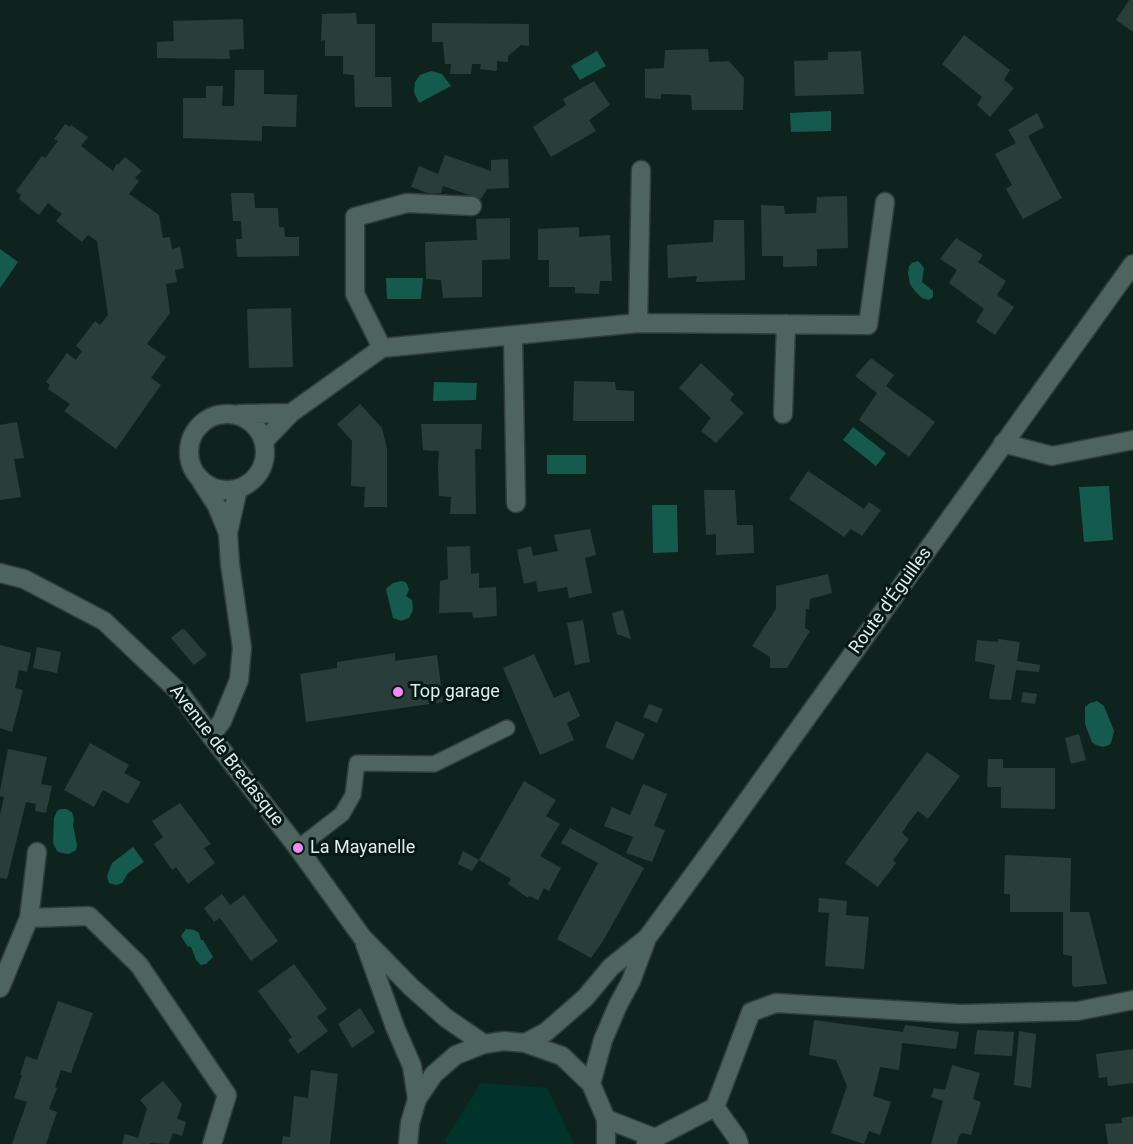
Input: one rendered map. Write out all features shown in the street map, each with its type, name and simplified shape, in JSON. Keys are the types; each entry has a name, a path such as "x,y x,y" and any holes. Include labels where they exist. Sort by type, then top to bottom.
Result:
{"street":[{"path":"638,323 641,170"},
{"path":"264,441 291,413 382,348 638,323 868,325 885,202"},
{"path":"382,348 355,294 355,217 407,203 472,206"},
{"name":"Route d'Éguilles","path":"525,1042 546,1032 585,998 611,967 647,938 1133,264"},
{"path":"783,414 786,324"},
{"path":"513,336 516,503"},
{"path":"228,533 217,506 193,470 189,458 189,446 193,434 211,417 223,414 291,413"},
{"path":"201,480 212,488 225,491 249,484 258,476 266,453 264,441 254,424 236,414"},
{"path":"1004,443 1052,456 1133,440"},
{"path":"211,736 222,721 239,680 242,648 228,533 238,489"},
{"name":"Avenue de Bredasque","path":"0,573 24,579 104,621 180,693 298,848 362,937 411,987 446,1018 484,1044"},
{"path":"0,988 29,918 37,852"},
{"path":"29,918 89,916 139,965 227,1095 212,1144"},
{"name":"Avenue de Bredasque","path":"362,937 412,1066 417,1099"},
{"name":"Route d'Éguilles","path":"591,1084 603,1040 631,981 647,938"},
{"path":"606,1119 650,1141 715,1107 751,1012 776,1003 961,1014 1078,1011 1133,1000"},
{"path":"408,1144 410,1123 417,1099 434,1074 456,1055 484,1044 504,1041 525,1042 562,1056 591,1084 606,1119 606,1144"},
{"path":"715,1107 737,1138 738,1144"}],"lane":[{"path":"298,848 342,814 353,795 357,763 434,764 507,728"}],"shaded area":[{"path":"597,51 606,66 580,80 571,66"},
{"path":"431,71 442,74 451,86 419,103 414,92 415,82 420,75"},
{"path":"831,111 831,131 791,132 790,113"},
{"path":"0,249 18,262 0,288"},
{"path":"918,261 924,268 922,282 933,291 933,297 929,300 922,298 910,284 909,266"},
{"path":"386,278 423,278 421,299 387,299"},
{"path":"434,382 477,383 476,400 433,401"},
{"path":"853,427 886,453 876,466 843,440"},
{"path":"547,455 586,455 586,474 547,474"},
{"path":"1109,486 1113,540 1084,542 1079,487"},
{"path":"652,505 677,505 678,552 653,553"},
{"path":"401,581 407,584 409,590 406,596 412,600 413,610 409,618 401,621 393,618 386,589 393,583"},
{"path":"1097,701 1104,706 1114,731 1111,743 1103,747 1092,742 1085,724 1085,707"},
{"path":"61,809 72,812 74,819 77,845 76,850 69,854 57,851 53,843 54,818 57,811"},
{"path":"133,847 144,862 128,873 122,883 116,885 109,883 107,876 112,863"},
{"path":"186,929 199,933 213,957 206,964 201,965 196,960 192,949 181,936"},
{"path":"481,1083 547,1088 574,1144 447,1144 445,1140"}],"building":[{"path":"1129,0 1133,0 1133,32 1116,20"},
{"path":"356,13 357,24 375,24 375,77 391,77 392,107 355,107 354,75 343,74 343,56 325,56 325,40 321,41 322,14"},
{"path":"243,19 244,49 229,50 230,59 157,58 157,42 174,41 173,21"},
{"path":"432,23 529,24 529,46 521,45 508,56 508,62 497,61 497,71 480,69 481,64 472,64 471,74 450,74 451,64 445,64 443,42 432,42"},
{"path":"964,35 1010,70 1004,80 1014,88 990,117 977,105 982,97 942,64"},
{"path":"708,49 709,62 729,61 744,78 743,110 692,110 691,95 661,94 661,99 645,98 645,69 664,68 665,50"},
{"path":"861,51 864,94 795,96 794,61 828,60 828,52"},
{"path":"235,70 264,70 264,94 297,95 296,127 262,126 262,141 183,138 183,98 206,98 206,86 223,86 222,106 234,106"},
{"path":"594,81 610,105 589,120 596,131 551,157 533,127 566,105 563,99"},
{"path":"1037,113 1044,127 1028,136 1062,198 1023,219 1006,189 1012,185 995,154 1016,143 1008,130"},
{"path":"65,124 70,127 71,125 88,137 81,146 113,171 117,163 118,165 125,157 142,171 135,178 139,181 129,194 159,215 163,238 170,237 172,249 180,247 184,268 175,270 177,282 166,284 170,313 147,344 166,357 151,378 161,385 116,449 64,411 70,404 48,389 50,385 46,382 67,353 76,360 82,351 76,346 95,321 100,325 108,315 97,241 88,235 82,242 56,221 62,214 48,203 39,215 19,199 21,195 16,191 42,156 45,158 58,141 54,139"},
{"path":"445,155 491,171 491,160 508,159 509,188 487,189 481,199 443,186 441,193 431,194 411,187 419,166 438,174"},
{"path":"231,193 254,193 255,208 278,208 279,227 284,227 285,237 299,237 299,256 237,257 236,239 242,239 241,221 233,221"},
{"path":"847,196 848,248 817,249 817,266 783,267 783,256 762,256 761,205 784,206 785,214 816,213 817,197"},
{"path":"510,218 510,259 482,260 482,297 443,298 441,280 426,279 425,242 477,240 476,219"},
{"path":"714,220 744,220 745,280 696,282 697,276 668,278 667,245 713,242"},
{"path":"579,227 579,237 610,235 612,281 600,281 599,294 575,293 575,287 549,287 549,260 538,260 538,229"},
{"path":"956,238 983,255 978,262 1006,281 997,295 1014,307 995,335 976,322 984,309 949,283 957,270 940,259"},
{"path":"291,308 293,367 249,368 247,309"},
{"path":"871,358 894,375 886,386 935,422 909,457 859,420 877,393 855,376"},
{"path":"701,363 734,394 730,400 744,413 716,443 701,431 711,418 679,388"},
{"path":"574,381 615,382 616,390 634,391 634,421 573,421"},
{"path":"360,404 382,428 387,449 387,507 364,507 365,487 351,486 352,441 337,424"},
{"path":"17,422 24,458 14,459 21,497 0,500 0,425"},
{"path":"421,424 482,424 481,449 475,449 476,514 450,514 451,497 439,496 439,451 423,450"},
{"path":"808,471 864,509 869,502 881,510 862,536 851,529 844,537 789,499"},
{"path":"704,490 735,490 737,525 753,525 754,553 716,555 716,534 706,535"},
{"path":"590,529 596,555 585,558 592,593 569,598 567,587 538,592 536,581 524,584 517,550 531,546 533,556 558,551 554,535"},
{"path":"470,546 471,574 479,573 479,588 496,587 497,616 473,618 472,612 439,613 440,581 448,579 447,547"},
{"path":"828,574 832,593 810,599 809,609 806,609 805,628 810,631 787,668 770,668 770,657 752,646 776,609 776,586"},
{"path":"623,610 631,639 617,634 612,613"},
{"path":"583,620 590,662 575,665 567,623"},
{"path":"182,629 207,655 194,665 171,638"},
{"path":"998,639 1020,642 1017,661 1040,665 1039,672 1016,670 1011,700 990,699 995,665 975,661 977,640 998,642"},
{"path":"0,645 31,653 27,672 19,670 15,688 23,690 12,732 0,728"},
{"path":"37,647 61,652 57,673 33,668"},
{"path":"395,653 395,661 437,655 443,702 306,722 300,674 337,668 337,662"},
{"path":"534,654 554,698 569,691 580,716 567,723 574,740 540,755 503,668"},
{"path":"1023,692 1037,694 1035,704 1021,702"},
{"path":"649,704 663,709 657,723 643,717"},
{"path":"616,721 645,734 633,760 605,747"},
{"path":"1079,734 1086,760 1071,764 1065,738"},
{"path":"90,743 129,765 124,773 141,782 128,804 103,790 94,807 64,790"},
{"path":"8,749 47,757 41,784 52,786 46,813 35,811 36,804 26,802 7,879 0,878 0,815 4,797 0,796 0,791"},
{"path":"927,752 960,776 928,819 918,811 909,822 902,833 909,839 893,860 896,863 878,887 845,863"},
{"path":"988,759 1003,759 1003,768 1055,768 1055,809 1001,808 1001,787 987,787"},
{"path":"524,781 556,800 546,816 560,824 540,856 561,868 549,891 544,888 538,900 529,896 528,898 508,884 511,879 479,860"},
{"path":"643,784 667,794 654,826 665,830 652,862 626,853 633,837 604,826 612,807 630,815"},
{"path":"180,803 211,844 204,848 215,863 188,884 176,867 172,870 154,844 163,837 152,821"},
{"path":"570,828 644,868 591,958 557,939 598,863 561,843"},
{"path":"463,851 479,860 472,871 458,864"},
{"path":"1005,855 1071,858 1070,912 1089,912 1107,984 1074,987 1072,984 1072,956 1063,954 1063,912 1010,912 1010,894 1004,894"},
{"path":"222,894 230,905 244,895 278,941 251,961 220,918 214,922 204,908"},
{"path":"819,898 847,901 846,915 869,917 864,969 825,966 829,913 818,912"},
{"path":"294,964 327,1009 317,1017 328,1031 298,1054 288,1040 292,1037 258,991"},
{"path":"58,1001 93,1013 71,1073 61,1070 49,1109 57,1112 46,1144 12,1144 27,1102 14,1098 26,1056 37,1060"},
{"path":"360,1008 375,1032 352,1048 338,1024"},
{"path":"814,1020 903,1032 905,1025 959,1032 956,1049 902,1043 899,1070 880,1067 873,1096 891,1102 880,1135 869,1131 864,1144 831,1133 847,1086 836,1060 809,1055"},
{"path":"977,1030 1014,1032 1012,1056 974,1054"},
{"path":"1019,1031 1036,1034 1031,1088 1014,1085"},
{"path":"1133,1049 1133,1083 1108,1086 1107,1077 1099,1078 1096,1054"},
{"path":"952,1065 980,1073 973,1099 981,1102 971,1135 962,1133 957,1144 931,1144 943,1101 931,1097 934,1088 945,1090"},
{"path":"311,1070 338,1074 330,1144 282,1144 283,1136 290,1137 294,1096 308,1098"},
{"path":"163,1081 182,1104 177,1119 186,1122 182,1136 173,1133 169,1144 122,1144 125,1134 138,1138 147,1108 140,1100"},
{"path":"1133,1116 1133,1144 1108,1144 1105,1124 1122,1123 1121,1118"}],"place":[{"name":"Top garage","path":"398,692"},
{"name":"La Mayanelle","path":"298,848"}]}
